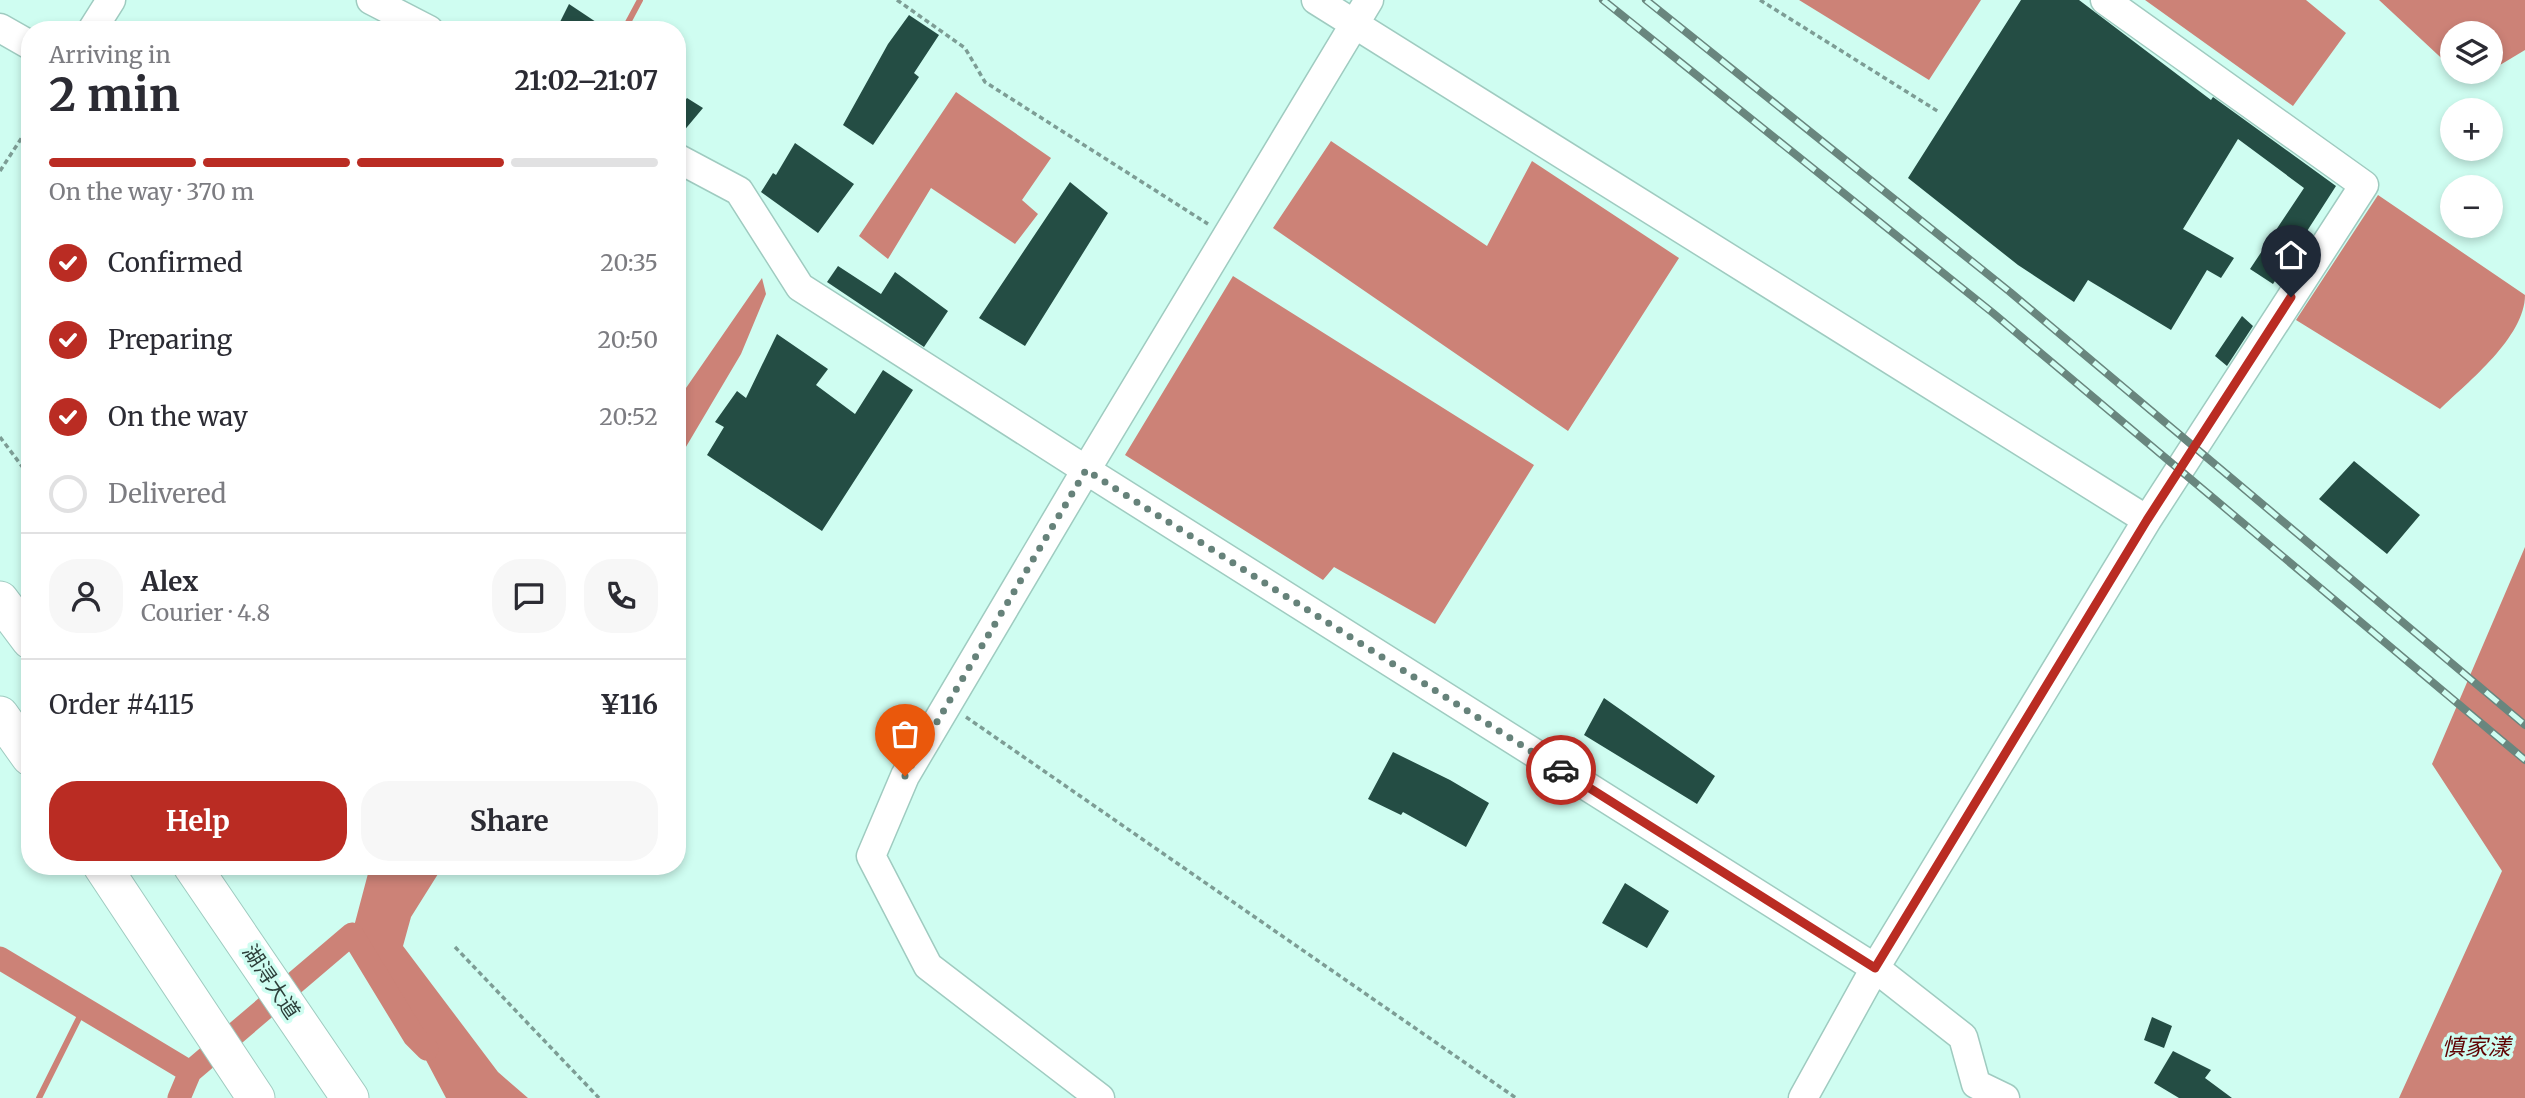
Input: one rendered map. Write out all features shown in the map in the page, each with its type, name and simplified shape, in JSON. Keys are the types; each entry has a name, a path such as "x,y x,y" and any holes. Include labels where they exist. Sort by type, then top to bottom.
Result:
{"main road":[{"path":"0,600 21,627"},
{"path":"0,715 21,744"},
{"path":"108,875 251,1091"},
{"name":"湖浔大道","path":"198,875 350,1098"}],"street":[{"path":"98,21 111,0"},
{"path":"371,0 412,21"},
{"path":"1316,0 2147,520"},
{"path":"1100,1098 928,966 871,856 905,776 1369,0"},
{"path":"1803,1098 1875,968 2147,520 2364,185 2105,0"},
{"path":"0,29 21,40"},
{"path":"686,163 740,191 800,287 1875,968 1963,1037 1976,1084 2005,1098"}],"path":[{"path":"897,0 965,48 985,82 1227,237"},
{"path":"1760,0 1939,112"},
{"path":"0,171 21,139"},
{"path":"0,438 21,465"},
{"path":"947,704 1516,1098"},
{"path":"454,947 599,1098"}],"water":[{"path":"1799,0 1981,0 1929,80"},
{"path":"2145,0 2306,0 2346,33 2293,106"},
{"path":"2379,0 2525,0 2525,50 2503,63 2503,21 2440,21 2440,57"},
{"path":"956,92 1051,158 1022,200 1038,214 1015,244 931,188 888,259 859,236"},
{"path":"1331,141 1487,246 1532,161 1679,258 1568,431 1273,228"},
{"path":"2378,195 2525,295 2516,327 2505,342 2493,358 2440,409 2296,320"},
{"path":"1233,276 1534,465 1435,624 1334,567 1323,580 1125,455"},
{"path":"762,278 766,294 741,354 686,447 686,388"},
{"name":"慎家漾","path":"2525,547 2525,1098 2399,1098 2502,871 2432,764"},
{"path":"368,875 437,875 411,917 403,946 498,1072 528,1098 446,1098 409,1028 352,934"}],"building":[{"path":"2021,0 2079,0 2211,100 2213,97 2336,186 2273,284 2250,269 2304,188 2238,139 2183,229 2234,258 2221,278 2207,270 2171,330 2088,280 2074,302 2018,265 1908,178"},
{"path":"569,4 594,21 560,21"},
{"path":"909,15 939,35 914,73 919,77 873,145 843,125 888,44"},
{"path":"686,99 703,108 686,128"},
{"path":"795,143 854,184 818,233 761,192 773,173 776,175"},
{"path":"1070,182 1108,213 1025,346 979,318"},
{"path":"838,266 881,294 895,272 948,311 924,347 827,282"},
{"path":"2242,316 2253,326 2227,366 2215,356"},
{"path":"777,334 828,369 816,385 855,414 883,370 913,390 822,531 707,455 724,427 715,422 737,391 746,398"},
{"path":"2354,461 2420,515 2387,554 2319,499"},
{"path":"1604,698 1715,776 1697,804 1584,735"},
{"path":"1393,752 1489,803 1466,847 1403,812 1401,815 1368,799"},
{"path":"1625,883 1669,911 1647,948 1602,923"},
{"path":"2152,1017 2172,1026 2164,1048 2144,1040"},
{"path":"2173,1051 2211,1070 2205,1078 2232,1098 2179,1098 2154,1083"}],"waterway":[{"path":"629,21 640,0"},
{"path":"0,958 190,1072 352,934 414,1036 427,1049"},
{"path":"39,1098 84,1008"},
{"path":"179,1098 190,1072"}],"railway":[{"path":"1603,0 1993,313 2525,760"},
{"path":"1646,0 2010,292 2525,725"}],"way so far":[{"path":"905,776 1086,470 1561,770"}],"route":[{"path":"1561,770 1875,968 2147,520 2291,297"}]}
